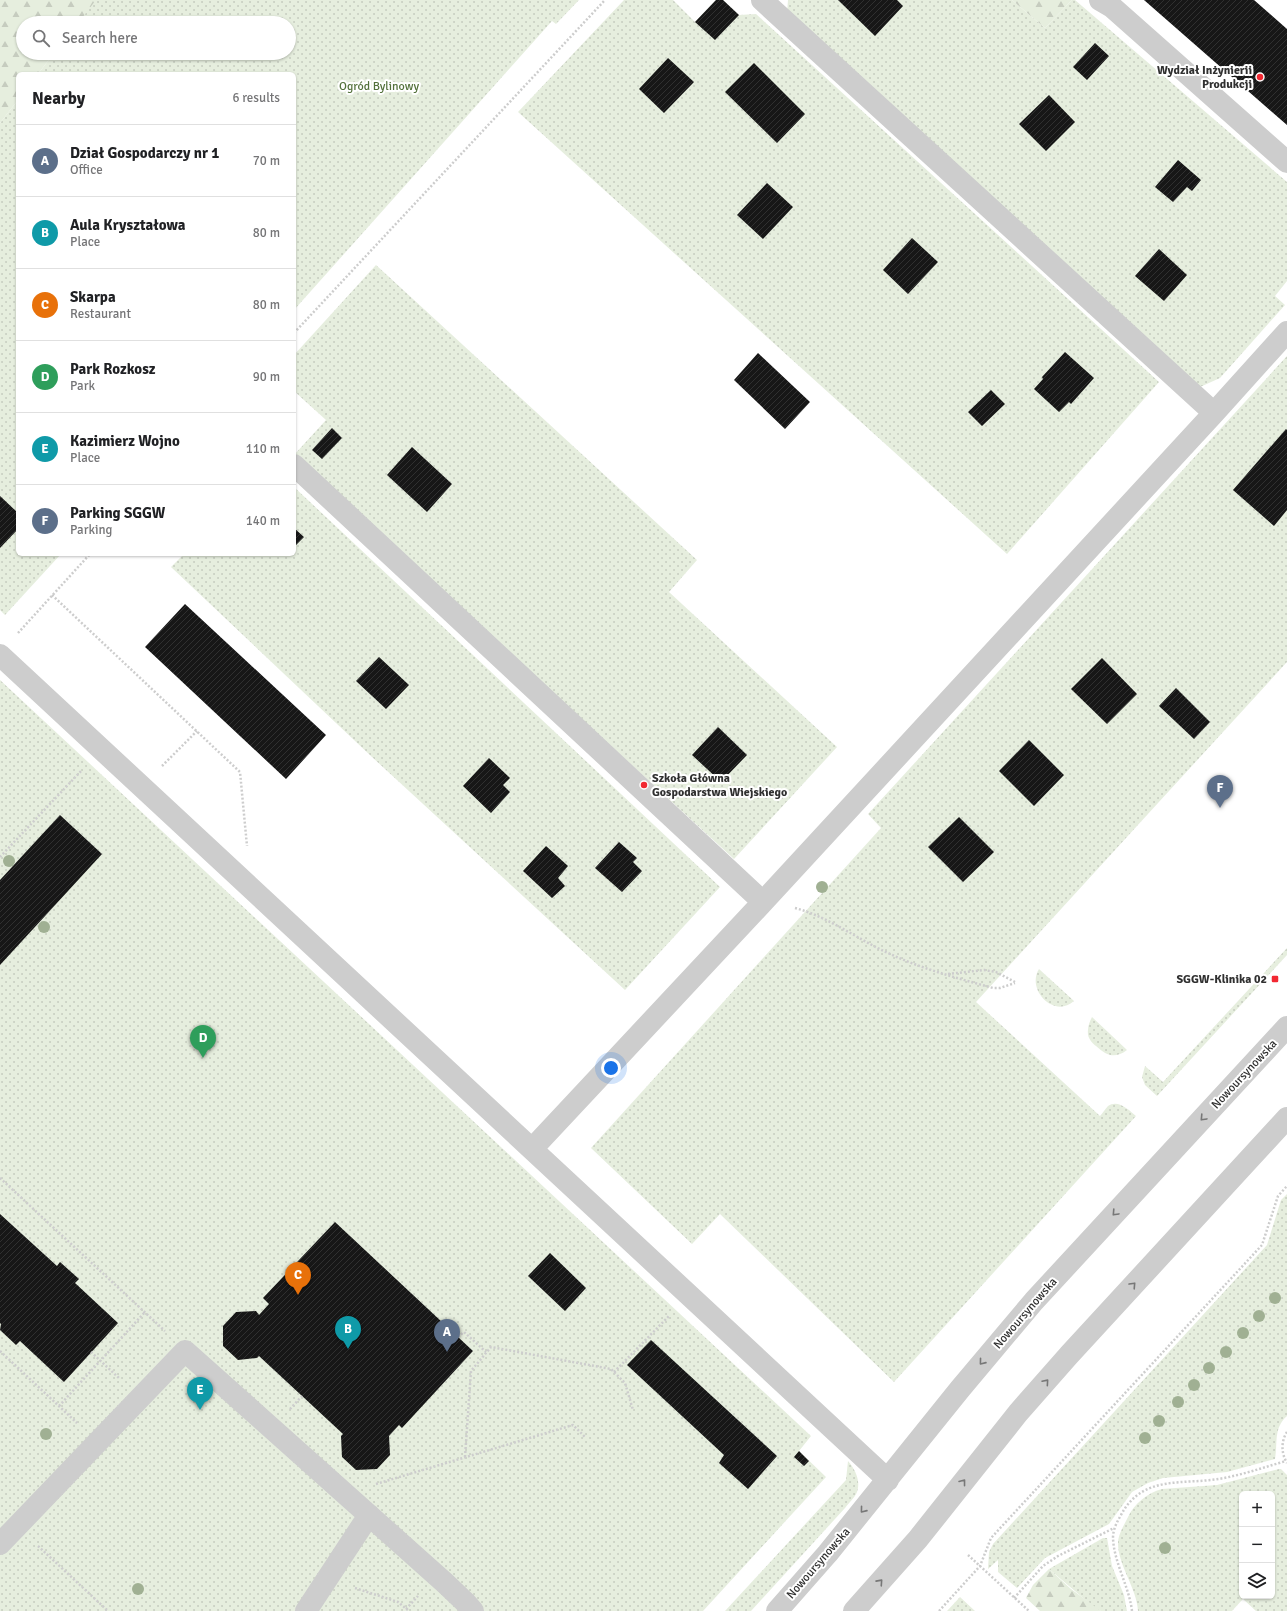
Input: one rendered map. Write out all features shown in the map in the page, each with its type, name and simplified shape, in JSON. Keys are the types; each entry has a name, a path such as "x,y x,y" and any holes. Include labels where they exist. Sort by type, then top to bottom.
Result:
{"street":[{"path":"762,0 1214,413"},
{"path":"1100,0 1118,13 1287,162"},
{"path":"532,1149 763,902 1287,332"},
{"path":"296,467 763,902"},
{"path":"0,655 888,1480"},
{"name":"Nowoursynowska","path":"777,1611 828,1553 978,1367 1034,1301 1287,1027"},
{"path":"854,1611 918,1539 1018,1414 1069,1354 1287,1118"},
{"path":"0,1544 185,1351 345,1493 473,1611"},
{"path":"306,1611 369,1515"}],"path":[{"path":"296,331 605,0"},
{"path":"14,636 88,556"},
{"path":"52,595 240,772 252,888"},
{"path":"142,787 196,731"},
{"path":"0,857 101,749"},
{"path":"763,902 797,908 820,917 887,953 945,975 993,988 1005,987 1015,982 996,972 984,970 945,975"},
{"path":"0,1178 185,1351"},
{"path":"939,1611 980,1566 991,1538 1262,1245 1278,1196 1287,1186"},
{"path":"614,1372 675,1310"},
{"path":"59,1406 145,1312"},
{"path":"458,1337 464,1332 486,1352"},
{"path":"465,1457 471,1371 491,1347 611,1369 625,1383 632,1410"},
{"path":"0,1351 98,1442"},
{"path":"91,1352 140,1398"},
{"path":"345,1493 573,1425 586,1437"},
{"path":"1132,1611 1125,1583 1117,1563 1113,1536 1114,1528 1124,1510 1134,1497 1143,1490 1173,1482 1223,1478 1286,1462 1282,1449 1284,1437 1287,1432"},
{"path":"17,1526 108,1611"},
{"path":"1014,1598 1043,1566 1058,1556 1114,1528"},
{"path":"968,1555 1029,1611"},
{"path":"327,1579 398,1602 409,1611"}],"green space":[{"name":"Ogród Bylinowy","path":"0,0 579,0 556,24 552,21 296,308 296,72 40,72 49,60 296,60 296,16 16,16 16,60 21,60 18,72"},
{"path":"0,0 96,0 83,16 16,16 16,60 49,60 40,72 16,72 16,103 0,123"},
{"path":"624,0 673,0 695,22 716,0 723,0 739,15 756,14 1159,382 1007,554 518,112"},
{"path":"788,0 1012,0 1045,28 1072,0 1075,0 1287,182 1287,281 1275,296 1285,305 1220,378 1200,387 787,13"},
{"path":"1012,0 1072,0 1045,28"},
{"path":"16,103 16,556 59,556 5,615 0,610 0,123"},
{"path":"376,265 697,560 669,592 837,747 734,859 296,457 296,453 326,420 296,393 296,353"},
{"path":"1287,356 1287,662 976,1002 1100,1116 1108,1106 1116,1104 1123,1106 1136,1116 894,1382 720,1214 692,1244 591,1148 881,828 868,814"},
{"path":"296,489 720,887 625,990 372,757 171,567 182,556 296,556"},
{"path":"0,680 811,1436 799,1451 826,1477 703,1611 0,1611"},
{"path":"1287,948 1287,955 1157,1096 1145,1085 1142,1077 1145,1066 1163,1082"},
{"path":"1039,969 1074,1001 1066,1006 1058,1007 1044,1000 1036,985 1036,977"},
{"path":"1092,1017 1127,1050 1119,1055 1111,1055 1107,1054 1094,1044 1088,1035"},
{"path":"1287,1194 1287,1416 1278,1431 1275,1459 1227,1472 1163,1478 1148,1483 1132,1492 1109,1524 1045,1558 1017,1588 998,1572 998,1560 988,1569 989,1552 993,1544 1267,1245 1281,1200"},
{"path":"848,1461 855,1471 858,1479 857,1492 852,1500 751,1611 725,1611 846,1480"},
{"path":"1281,1469 1287,1475 1287,1611 1256,1611 1243,1599 1232,1611 1138,1611 1137,1602 1121,1560 1118,1540 1123,1527 1137,1503 1151,1493 1162,1489 1217,1485"},
{"path":"1103,1538 1107,1538 1112,1566 1124,1595 1127,1611 1101,1611 1096,1609 1049,1569"},
{"path":"1049,1569 1071,1589 1101,1611 1040,1611 1026,1598 1033,1585"},
{"path":"960,1597 975,1611 947,1611"}],"building":[{"path":"716,0 723,0 739,15 715,40 695,22"},
{"path":"838,0 897,0 903,6 875,36"},
{"name":"Wydział Inżynierii Produkcji","path":"1144,0 1254,0 1287,29 1287,125"},
{"path":"1095,43 1109,56 1087,80 1073,67"},
{"path":"668,58 694,82 664,113 639,89"},
{"path":"754,63 805,114 777,143 725,92"},
{"path":"1049,95 1075,122 1046,151 1019,124"},
{"path":"1178,160 1201,180 1192,191 1187,187 1173,202 1155,187"},
{"path":"767,183 793,207 763,239 737,215"},
{"path":"912,238 938,262 908,294 883,270"},
{"path":"1159,249 1187,275 1164,301 1135,276"},
{"path":"1065,352 1094,378 1071,404 1069,402 1059,412 1034,389 1043,379 1042,377"},
{"path":"758,353 810,402 785,429 734,380"},
{"path":"991,390 1005,404 982,426 968,412"},
{"path":"332,428 342,438 322,459 312,450"},
{"path":"1286,429 1287,510 1274,526 1233,490"},
{"path":"412,447 452,484 427,512 387,475"},
{"path":"0,496 16,511 16,531 0,548"},
{"path":"296,530 304,537 296,545"},
{"path":"185,604 326,735 286,779 145,647"},
{"path":"379,657 409,685 386,709 356,681"},
{"path":"1102,658 1137,694 1107,724 1071,689"},
{"path":"1176,688 1210,722 1194,739 1159,706"},
{"path":"718,727 747,755 721,782 692,755"},
{"path":"1029,740 1064,775 1034,806 999,771"},
{"path":"489,758 510,778 503,785 510,792 491,813 463,786"},
{"path":"60,815 102,854 0,965 0,880"},
{"path":"959,817 994,852 963,882 928,847"},
{"path":"619,842 637,858 633,862 642,871 622,892 595,868"},
{"path":"546,846 568,866 558,878 565,886 552,898 523,871"},
{"path":"0,1214 57,1266 60,1262 79,1279 75,1283 118,1323 64,1382 20,1341 16,1345 0,1330"},
{"path":"335,1222 473,1351 402,1428 399,1425 389,1436 390,1455 377,1469 356,1470 342,1457 341,1436 343,1434 259,1356 257,1358 238,1360 223,1346 223,1326 236,1312 256,1311 259,1315 269,1304 263,1298"},
{"path":"550,1253 586,1288 565,1311 528,1276"},
{"path":"651,1340 777,1456 748,1489 719,1463 724,1455 627,1365"},
{"path":"799,1451 809,1461 804,1466 794,1457"}],"place":[{"name":"Wydział Inżynierii Produkcji","path":"1260,77"},
{"name":"Szkoła Główna Gospodarstwa Wiejskiego","path":"644,785"},
{"name":"Parking SGGW","path":"1220,808"},
{"name":"SGGW-Klinika 02","path":"1275,979"},
{"name":"Park Rozkosz","path":"203,1058"},
{"name":"Skarpa","path":"298,1295"},
{"name":"Aula Kryształowa","path":"348,1349"},
{"name":"Dział Gospodarczy nr 1","path":"447,1352"},
{"name":"Kazimierz Wojno","path":"200,1410"}]}
